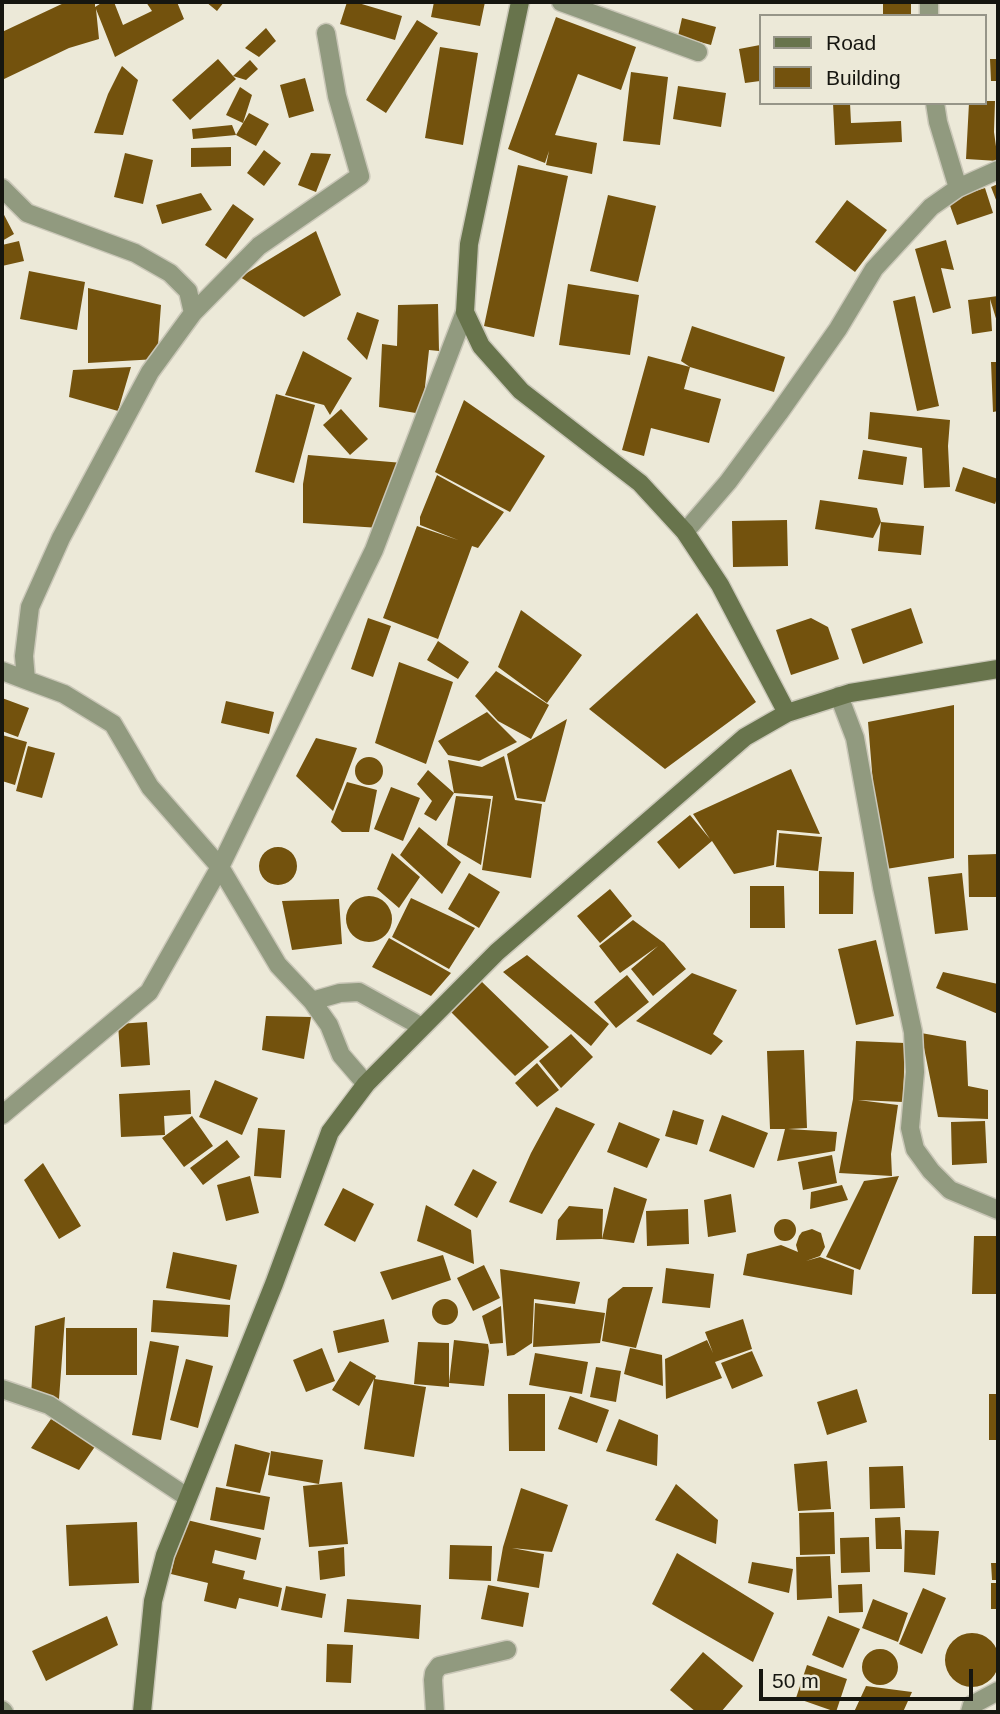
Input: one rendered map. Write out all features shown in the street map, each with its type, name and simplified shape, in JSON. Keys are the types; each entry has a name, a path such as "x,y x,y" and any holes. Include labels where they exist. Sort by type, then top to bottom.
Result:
{"street":[{"path":"2,1115 149,992 220,867 374,550 465,312 469,244 520,2"},
{"path":"561,2 698,52"},
{"path":"26,680 24,656 30,607 56,549 150,372 193,313 258,246 360,176 340,107 326,33"},
{"path":"935,105 958,188"},
{"path":"685,532 728,482 779,413 838,329 874,269 932,207 958,188 998,170"},
{"path":"2,188 27,213 135,253 170,273 188,291 193,313"},
{"path":"465,312 481,346 521,391 640,483 685,532 720,585 787,713"},
{"path":"142,1712 153,1601 165,1555 330,1132 366,1084 497,951 745,737 787,713 839,696 998,669"},
{"path":"2,671 64,694 113,724 150,787 220,867 278,965 312,1001 329,1025 341,1055 366,1084"},
{"path":"839,696 855,738 882,887 913,1032 915,1072 910,1128 915,1149 931,1171 950,1190 998,1210"},
{"path":"312,1001 340,993 359,992 422,1027"},
{"path":"2,1390 49,1405 187,1497"},
{"path":"435,1712 433,1680 439,1666 507,1650"},
{"path":"970,1712 972,1705 998,1691"}],"building":[{"path":"66,2 95,2 95,7 103,2 114,2 123,25 152,11 146,2 177,2 184,19 115,57 96,9 99,39 69,48 2,80 2,32"},
{"path":"206,2 224,2 217,11"},
{"path":"347,2 402,16 395,40 340,24"},
{"path":"434,2 485,2 480,26 431,17"},
{"path":"883,2 911,2 911,14 883,14"},
{"path":"556,17 636,47 621,90 578,74 555,135 597,143 592,174 546,165 549,151 545,163 508,149"},
{"path":"682,18 716,27 711,45 678,36"},
{"path":"417,20 438,33 386,113 366,100"},
{"path":"266,28 276,41 259,57 245,48"},
{"path":"758,45 758,81 745,83 739,49"},
{"path":"440,47 478,53 463,145 425,138"},
{"path":"218,59 236,79 190,120 172,100"},
{"path":"990,59 998,59 998,81 991,81"},
{"path":"250,60 258,69 246,80 233,76"},
{"path":"122,66 138,80 123,135 94,133 108,94"},
{"path":"631,72 668,77 660,145 623,141"},
{"path":"305,78 314,111 289,118 280,85"},
{"path":"678,86 726,93 721,127 673,119"},
{"path":"240,87 252,95 243,123 226,115"},
{"path":"986,101 995,101 994,132 998,161 966,159 969,105 986,105"},
{"path":"833,105 850,105 851,123 901,121 902,142 835,145"},
{"path":"249,113 269,124 256,146 236,135"},
{"path":"232,125 236,135 193,139 192,129"},
{"path":"231,147 231,166 191,167 191,148"},
{"path":"264,150 281,163 264,186 247,173"},
{"path":"125,153 153,160 143,204 114,197"},
{"path":"311,153 331,154 316,192 298,185"},
{"path":"518,165 568,176 534,337 484,326"},
{"path":"998,184 998,205 991,187"},
{"path":"985,188 993,213 957,225 948,200"},
{"path":"201,193 212,210 162,224 156,205"},
{"path":"608,195 656,206 638,282 590,271"},
{"path":"847,200 887,230 855,272 815,242"},
{"path":"233,204 254,219 226,259 205,245"},
{"path":"2,211 14,234 2,241"},
{"path":"316,231 341,295 304,317 240,277"},
{"path":"946,240 954,270 941,268 951,308 933,313 915,249"},
{"path":"19,241 24,261 2,266 2,245"},
{"path":"29,271 85,282 77,330 20,319"},
{"path":"568,284 639,295 630,355 559,345"},
{"path":"88,288 161,305 157,359 88,363"},
{"path":"915,296 939,406 917,411 893,301"},
{"path":"998,296 998,325 990,299 992,331 972,334 968,300"},
{"path":"438,304 439,351 429,350 422,414 379,407 382,344 397,346 398,305"},
{"path":"357,312 379,320 367,360 347,339"},
{"path":"692,326 785,357 774,392 690,367 681,361"},
{"path":"303,351 352,378 330,415 324,405 285,395"},
{"path":"648,356 690,367 684,389 721,399 709,443 651,428 644,456 622,450"},
{"path":"991,362 998,362 998,411 993,412"},
{"path":"131,367 118,411 69,397 73,370"},
{"path":"276,394 315,405 294,483 255,472"},
{"path":"464,400 545,456 510,512 435,472"},
{"path":"341,409 368,439 350,455 323,425"},
{"path":"870,412 950,420 950,487 924,488 922,448 868,439"},
{"path":"863,450 907,457 903,485 858,479"},
{"path":"308,455 403,463 380,528 303,523 303,484"},
{"path":"963,467 998,479 995,504 955,491"},
{"path":"437,475 504,512 478,548 472,546 438,639 383,618 417,526 458,540 420,525 420,517"},
{"path":"820,500 877,508 881,522 873,538 815,529"},
{"path":"787,520 788,566 733,567 732,521"},
{"path":"881,522 924,526 921,555 878,551"},
{"path":"911,608 923,643 863,664 851,629"},
{"path":"521,610 582,655 547,703 498,667"},
{"path":"697,613 756,702 665,769 589,709"},
{"path":"368,618 391,626 373,677 351,669"},
{"path":"811,618 828,627 839,659 791,675 776,630"},
{"path":"438,641 469,662 458,679 427,660"},
{"path":"399,662 453,682 426,764 375,743"},
{"path":"496,671 549,705 531,739 498,721 475,696"},
{"path":"2,698 29,708 18,737 2,731"},
{"path":"226,701 274,712 269,734 221,723"},
{"path":"954,705 954,858 880,870 868,722"},
{"path":"487,712 517,742 479,761 448,755 438,741"},
{"path":"567,719 545,802 517,798 507,754"},
{"path":"2,735 27,742 15,785 2,781"},
{"path":"316,738 357,748 333,811 296,776"},
{"path":"28,746 55,753 42,798 16,791"},
{"path":"504,756 515,800 542,804 531,878 482,870 493,796 454,793 448,760 482,767"},
{"path":"369,757 379,761 383,771 379,781 369,785 359,781 355,771 359,761"},
{"path":"791,769 820,834 777,830 774,865 734,874 712,841 679,869 657,842 690,815 710,839 693,814"},
{"path":"428,770 454,793 436,821 424,814 432,801 417,784"},
{"path":"347,782 377,790 369,832 342,832 331,822"},
{"path":"391,787 420,798 403,841 374,829"},
{"path":"456,796 491,799 481,865 447,845"},
{"path":"419,827 461,862 442,894 400,855"},
{"path":"779,833 822,837 818,871 776,867"},
{"path":"278,847 292,852 297,866 292,880 278,885 264,880 259,866 264,852"},
{"path":"392,853 420,877 399,908 377,889"},
{"path":"998,854 998,897 969,897 968,855"},
{"path":"819,871 854,872 853,914 819,914"},
{"path":"469,873 500,892 479,928 448,909"},
{"path":"962,873 968,930 935,934 928,877"},
{"path":"750,886 784,886 785,928 750,928"},
{"path":"610,889 632,916 600,943 577,916"},
{"path":"369,896 385,903 392,919 385,935 369,942 353,935 346,919 353,903"},
{"path":"411,898 475,928 449,969 392,937"},
{"path":"339,899 342,944 292,950 282,901"},
{"path":"633,920 664,943 686,969 653,996 631,969 658,946 620,973 599,946"},
{"path":"389,938 451,973 431,996 372,967"},
{"path":"876,940 894,1016 856,1025 838,949"},
{"path":"527,955 609,1024 591,1046 503,972"},
{"path":"943,972 998,984 998,1014 936,988"},
{"path":"692,973 737,990 713,1034 723,1041 711,1055 636,1021"},
{"path":"627,975 649,1002 616,1028 594,1002"},
{"path":"480,980 549,1047 515,1076 450,1011"},
{"path":"266,1016 311,1017 304,1059 262,1050"},
{"path":"147,1022 150,1065 121,1067 118,1024"},
{"path":"921,1033 966,1041 968,1086 988,1090 988,1119 938,1117"},
{"path":"571,1034 593,1057 561,1088 539,1061"},
{"path":"856,1041 905,1043 903,1102 858,1100 898,1105 891,1154 892,1176 839,1173 853,1099"},
{"path":"804,1050 807,1128 788,1129 837,1132 835,1151 777,1161 785,1129 770,1129 767,1051"},
{"path":"537,1063 559,1090 537,1107 515,1083"},
{"path":"215,1080 258,1098 242,1135 199,1117"},
{"path":"190,1090 191,1114 164,1116 165,1135 121,1137 119,1094"},
{"path":"556,1107 595,1124 542,1214 509,1202"},
{"path":"673,1110 704,1120 697,1145 665,1136"},
{"path":"722,1115 768,1133 754,1168 709,1151"},
{"path":"192,1116 213,1146 184,1167 162,1138"},
{"path":"985,1121 987,1163 952,1165 951,1122"},
{"path":"619,1122 660,1139 647,1168 607,1152"},
{"path":"258,1128 285,1130 281,1178 254,1176"},
{"path":"227,1140 240,1157 203,1185 190,1168"},
{"path":"832,1155 837,1183 803,1190 798,1162"},
{"path":"43,1163 81,1226 59,1239 24,1180"},
{"path":"473,1169 497,1182 477,1218 454,1205"},
{"path":"250,1176 259,1213 226,1221 217,1185"},
{"path":"899,1176 860,1270 826,1257 864,1181"},
{"path":"842,1185 848,1200 810,1209 811,1192"},
{"path":"614,1187 647,1199 634,1243 602,1239"},
{"path":"343,1188 374,1204 355,1242 324,1225"},
{"path":"731,1194 736,1232 708,1237 704,1200"},
{"path":"426,1205 471,1230 474,1264 417,1241"},
{"path":"569,1206 603,1209 602,1239 556,1240 558,1220"},
{"path":"688,1209 689,1244 647,1246 646,1211"},
{"path":"785,1219 793,1222 796,1230 793,1238 785,1241 777,1238 774,1230 777,1222"},
{"path":"812,1229 821,1233 825,1247 820,1256 806,1261 820,1257 854,1270 852,1295 743,1275 747,1254 781,1245 798,1252 796,1245 799,1236"},
{"path":"974,1236 998,1236 998,1294 972,1294"},
{"path":"173,1252 237,1265 230,1300 166,1288"},
{"path":"443,1255 451,1280 392,1300 380,1272"},
{"path":"484,1265 500,1298 473,1311 457,1278"},
{"path":"666,1268 714,1274 710,1308 662,1303"},
{"path":"500,1269 580,1282 575,1304 534,1299 532,1343 514,1355 507,1356"},
{"path":"623,1287 653,1287 636,1348 602,1341 608,1299"},
{"path":"445,1299 454,1303 458,1312 454,1321 445,1325 436,1321 432,1312 436,1303"},
{"path":"153,1300 230,1305 228,1337 151,1332"},
{"path":"535,1303 605,1313 600,1343 533,1347"},
{"path":"501,1306 503,1343 490,1344 482,1316"},
{"path":"65,1317 59,1399 31,1397 35,1326"},
{"path":"384,1319 389,1342 338,1353 333,1331"},
{"path":"743,1319 752,1349 715,1362 722,1378 666,1399 665,1359 707,1340 713,1353 705,1332"},
{"path":"66,1328 137,1328 137,1375 66,1375"},
{"path":"454,1340 488,1344 484,1386 449,1383"},
{"path":"150,1341 179,1346 161,1440 132,1435"},
{"path":"418,1342 449,1343 449,1387 414,1384"},
{"path":"322,1348 335,1381 306,1392 293,1360"},
{"path":"630,1348 662,1355 663,1386 624,1374"},
{"path":"752,1351 763,1376 732,1389 721,1363"},
{"path":"535,1353 588,1362 582,1394 529,1385"},
{"path":"186,1359 213,1366 198,1428 170,1420"},
{"path":"350,1361 376,1376 375,1379 426,1387 414,1457 364,1449 374,1379 359,1406 332,1390"},
{"path":"596,1367 621,1371 616,1402 590,1397"},
{"path":"857,1389 867,1422 827,1435 817,1402"},
{"path":"508,1394 545,1394 545,1451 509,1451"},
{"path":"989,1394 998,1394 998,1440 989,1440"},
{"path":"570,1396 609,1410 597,1443 558,1429"},
{"path":"51,1419 96,1445 79,1470 31,1448"},
{"path":"619,1419 658,1435 657,1466 606,1451"},
{"path":"235,1444 270,1453 260,1493 226,1486"},
{"path":"271,1451 323,1460 319,1484 268,1475"},
{"path":"827,1461 831,1509 798,1511 794,1464"},
{"path":"903,1466 905,1508 870,1509 869,1467"},
{"path":"342,1482 348,1544 309,1547 303,1486"},
{"path":"676,1484 718,1520 716,1544 655,1520"},
{"path":"216,1487 270,1497 264,1530 210,1520"},
{"path":"521,1488 568,1505 552,1552 512,1548 544,1554 539,1588 497,1581 503,1547"},
{"path":"834,1512 835,1554 800,1555 799,1513"},
{"path":"900,1517 902,1549 876,1549 875,1518"},
{"path":"183,1519 261,1538 256,1560 215,1550 212,1563 245,1571 243,1579 282,1588 278,1607 239,1598 236,1609 204,1601 208,1583 171,1574"},
{"path":"137,1522 139,1583 69,1586 66,1525"},
{"path":"905,1530 939,1531 935,1575 904,1572"},
{"path":"869,1537 870,1572 841,1573 840,1538"},
{"path":"450,1545 492,1546 491,1581 449,1579"},
{"path":"344,1547 345,1576 320,1580 318,1551"},
{"path":"677,1553 774,1613 753,1662 652,1604"},
{"path":"830,1556 832,1598 797,1600 796,1557"},
{"path":"752,1562 793,1569 789,1593 748,1583"},
{"path":"991,1563 998,1563 998,1580 992,1580"},
{"path":"991,1583 998,1583 998,1609 991,1609"},
{"path":"862,1584 863,1612 839,1613 838,1585"},
{"path":"488,1585 529,1593 523,1627 481,1619"},
{"path":"286,1586 326,1594 322,1618 281,1610"},
{"path":"923,1588 946,1598 922,1654 899,1644"},
{"path":"347,1599 421,1605 419,1639 344,1632"},
{"path":"873,1599 908,1613 898,1642 862,1628"},
{"path":"107,1616 118,1645 46,1681 32,1651"},
{"path":"828,1616 860,1629 843,1668 812,1655"},
{"path":"972,1633 991,1641 999,1660 991,1679 972,1687 953,1679 945,1660 953,1641"},
{"path":"327,1644 353,1645 351,1683 326,1682"},
{"path":"880,1649 893,1654 898,1667 893,1680 880,1685 867,1680 862,1667 867,1654"},
{"path":"703,1652 743,1686 721,1712 696,1712 670,1690"},
{"path":"807,1665 847,1679 836,1712 796,1698"},
{"path":"866,1686 912,1692 903,1712 854,1712"}]}
